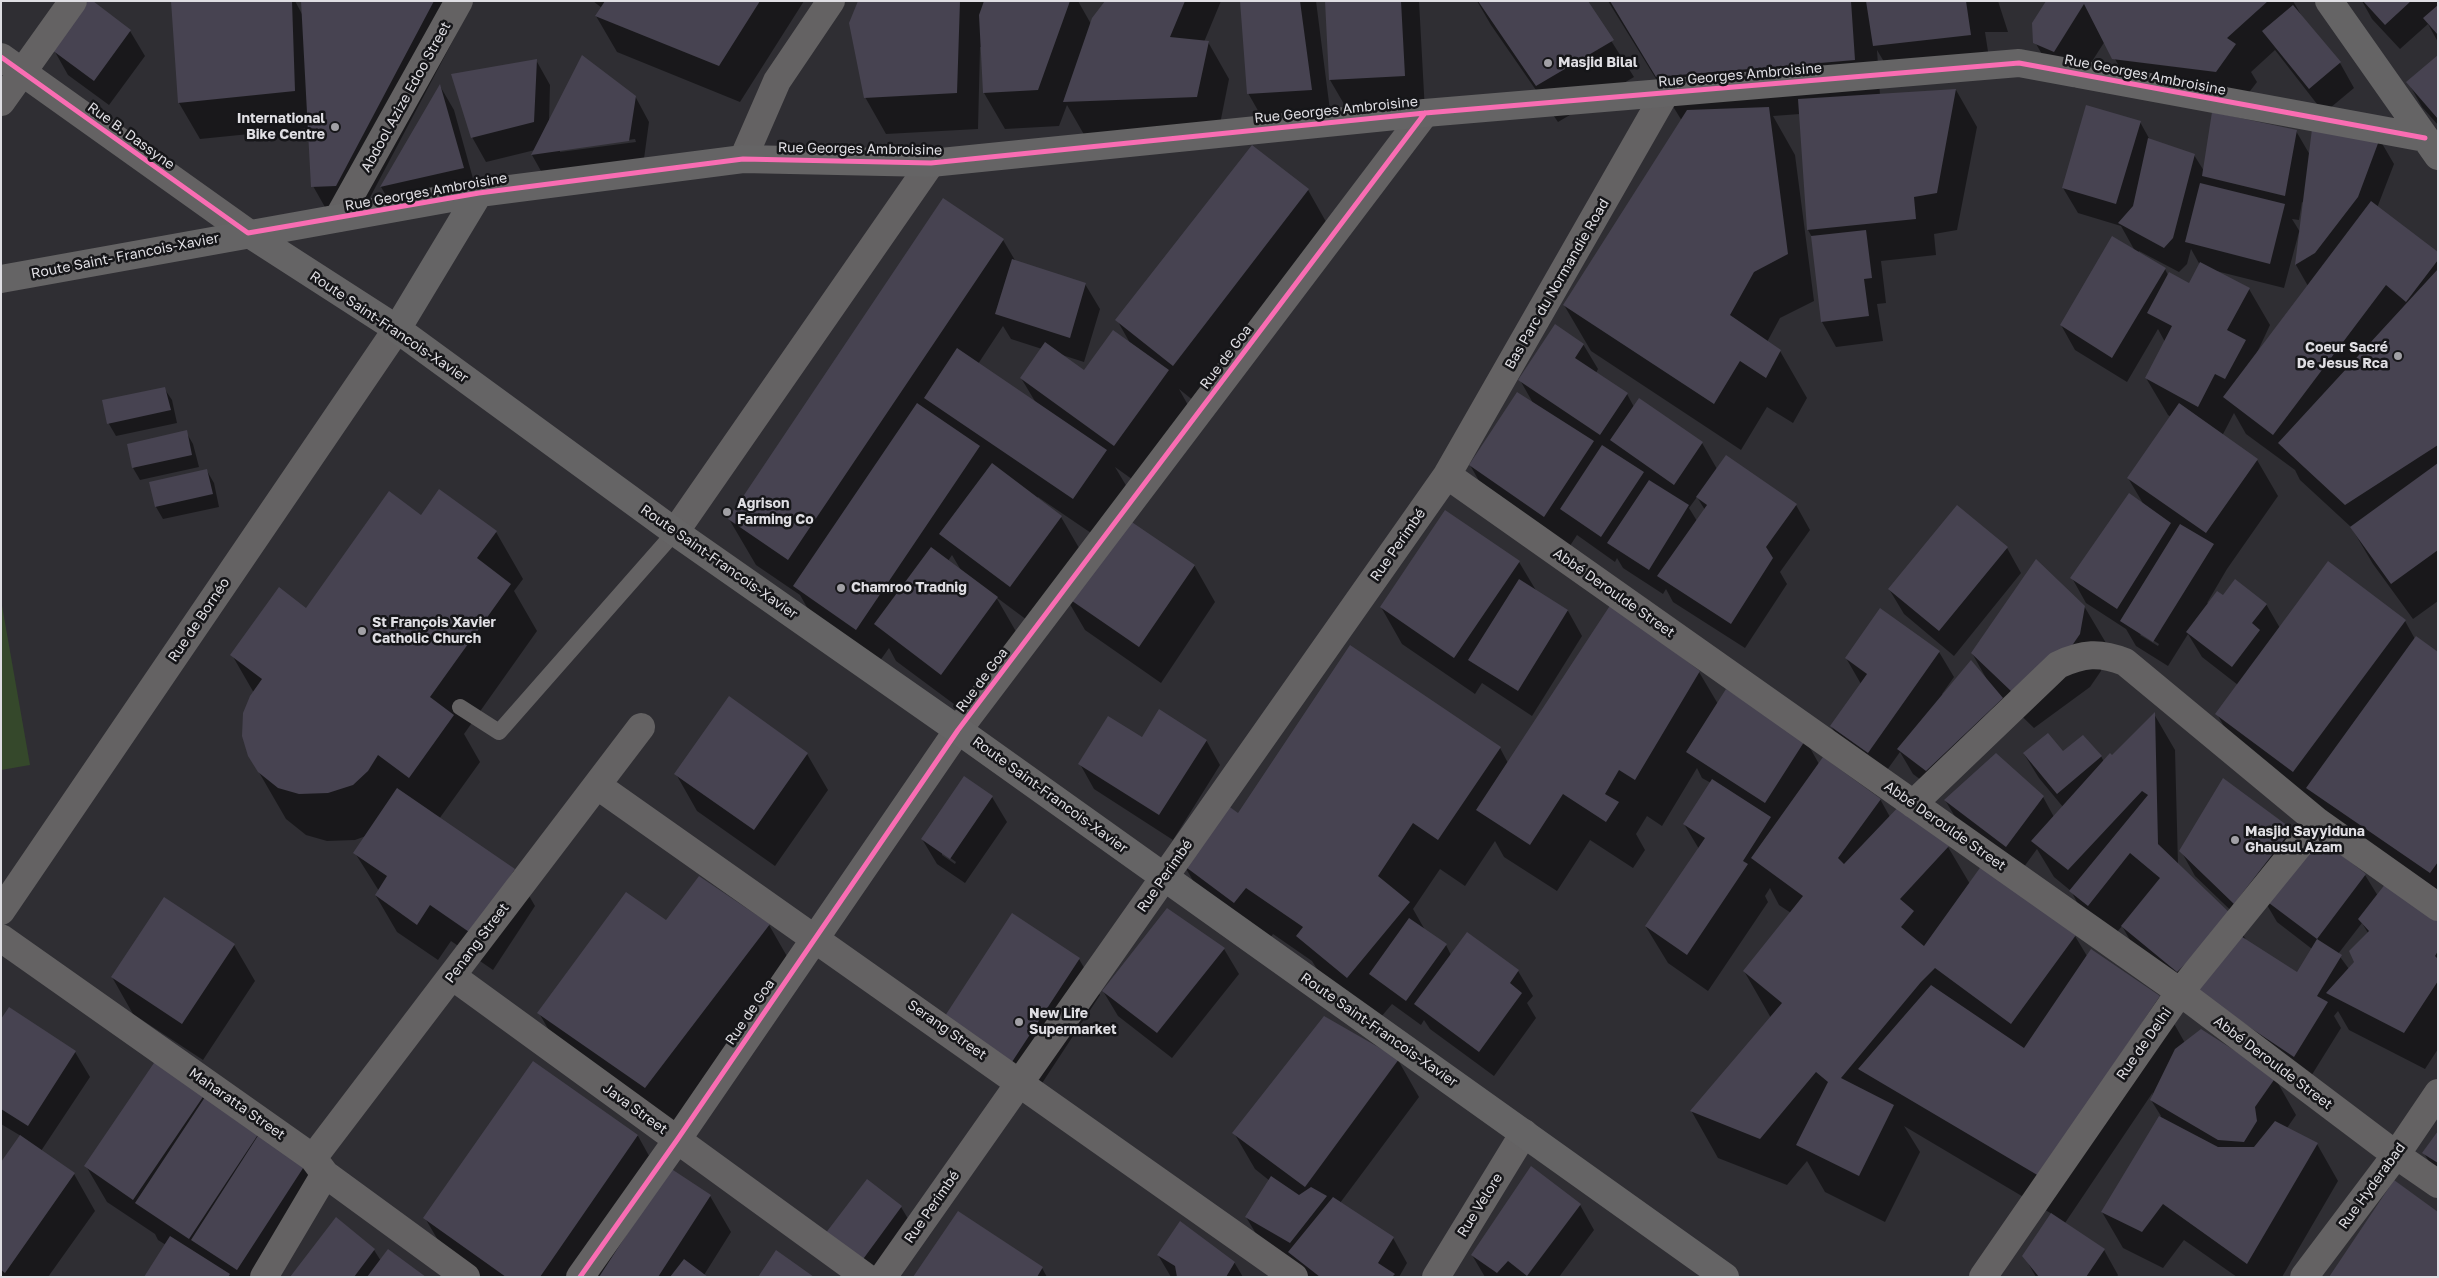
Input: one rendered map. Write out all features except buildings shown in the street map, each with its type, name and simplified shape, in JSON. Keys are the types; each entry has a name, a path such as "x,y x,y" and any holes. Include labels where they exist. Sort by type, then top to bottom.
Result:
{"street":[{"path":"1,102 12,64 73,1"},
{"name":"Abdool Azize Edoo Street","path":"338,218 460,1"},
{"path":"743,159 777,80 831,1"},
{"path":"2329,1 2432,147"},
{"name":"Rue Georges Ambroisine","path":"248,233 479,192 743,159 931,163 1425,113 2019,63 2432,147"},
{"name":"Rue B. Dassyne","path":"12,64 248,233"},
{"name":"Bas Parc du Normandie Road","path":"1447,475 1666,92"},
{"name":"Rue de Goa","path":"580,1277 677,1140 958,730 1425,113"},
{"path":"675,532 931,163"},
{"path":"397,329 479,192"},
{"name":"Route Saint- Francois-Xavier","path":"1,279 248,233"},
{"name":"Route Saint-Francois-Xavier","path":"248,233 397,329 675,532 958,730 1725,1277"},
{"name":"Rue de Bornéo","path":"1,911 397,329"},
{"name":"Abbé Deroulde Street","path":"1447,475 2180,992 2396,1155 2438,1184"},
{"name":"Rue Perimbé","path":"883,1277 1447,475"},
{"path":"1913,804 2058,665 2074,657 2091,654 2108,655 2125,662 2318,822 2438,907"},
{"name":"Penang Street","path":"264,1277 319,1166 452,976 641,727"},
{"name":"Serang Street","path":"598,786 1294,1277"},
{"name":"Rue de Delhi","path":"1983,1277 2180,992 2318,822"},
{"name":"Maharatta Street","path":"1,938 319,1166 466,1277"},
{"name":"Java Street","path":"452,976 866,1277"},
{"name":"Rue Hyderabad","path":"2304,1277 2396,1155 2438,1093"},
{"name":"Rue Velore","path":"1436,1277 1524,1133"}],"lane":[{"path":"460,707 499,732 675,532"}],"green space":[{"path":"1,600 30,765 1,770"}],"cycle path":[{"path":"1,57 248,233 479,193 743,159 931,163 1425,113 2019,63 2425,138"},
{"path":"580,1277 677,1140 958,730 1425,113"}],"place":[{"name":"Masjid Bilal","path":"1548,63"},
{"name":"International Bike Centre","path":"335,127"},
{"name":"Coeur Sacré De Jesus Rca","path":"2398,356"},
{"name":"Agrison Farming Co","path":"727,512"},
{"name":"Chamroo Tradnig","path":"841,588"},
{"name":"St François Xavier Catholic Church","path":"362,631"},
{"name":"Masjid Sayyiduna Ghausul Azam","path":"2235,840"},
{"name":"New Life Supermarket","path":"1019,1022"}]}
